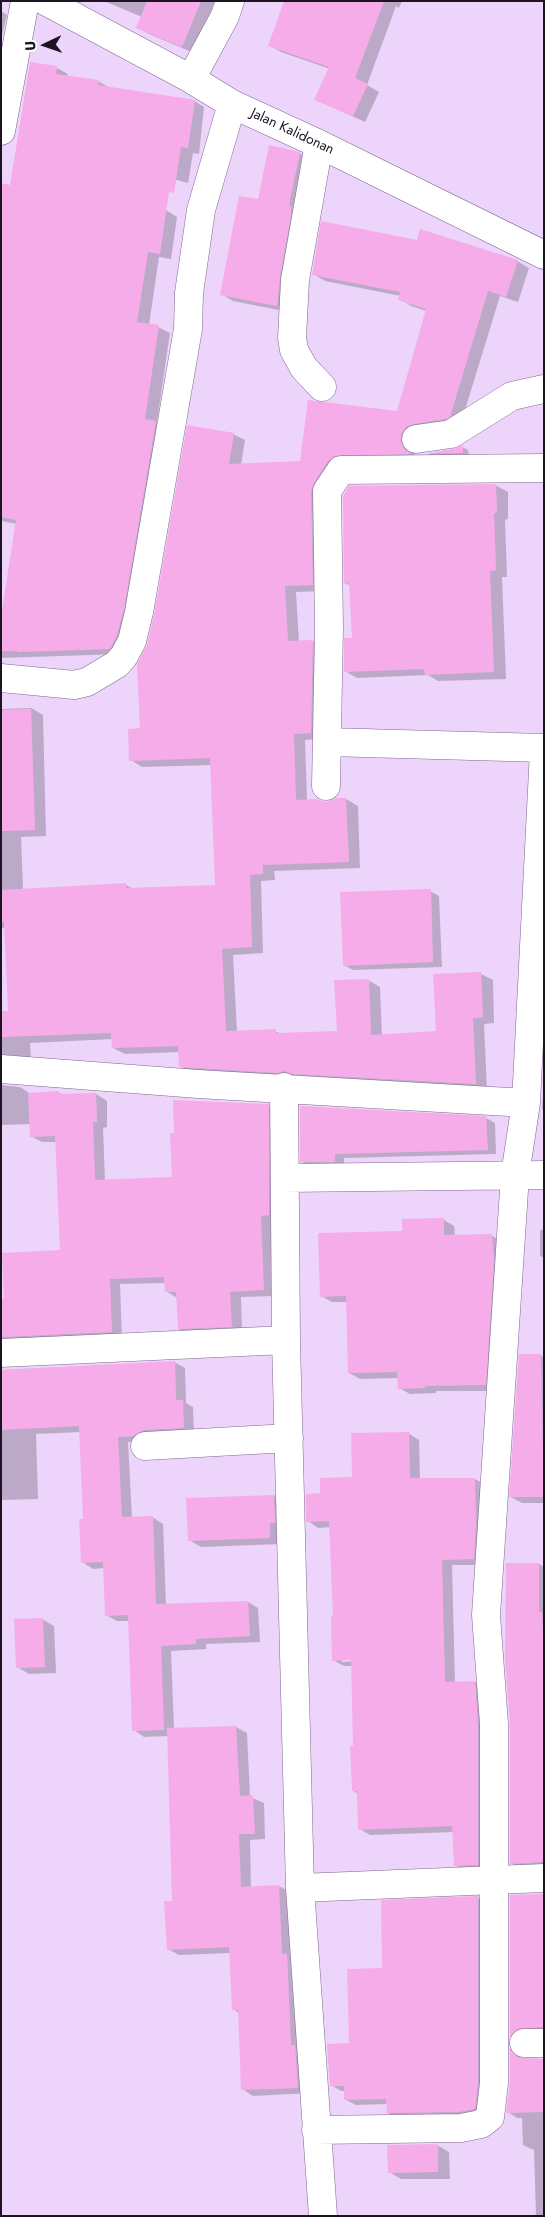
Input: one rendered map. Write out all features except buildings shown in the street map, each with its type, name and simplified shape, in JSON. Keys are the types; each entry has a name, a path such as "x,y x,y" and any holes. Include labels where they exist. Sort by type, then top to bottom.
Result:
{"street":[{"path":"1,131 25,1"},
{"name":"Jalan Kalidonan","path":"44,1 191,79 232,104 544,255"},
{"path":"191,79 225,16 230,1"},
{"path":"1,678 74,685 88,682 117,664 132,641 140,612 188,329 190,293 201,210 232,104"},
{"path":"318,144 295,280 292,338 294,350 304,368 322,387"},
{"path":"416,439 452,434 512,396 544,389"},
{"path":"326,786 329,627 327,491 341,470 544,468"},
{"path":"316,2130 461,2128 482,2124 490,2118 494,2083 494,1724 486,1616 515,1175 526,1103 540,891 543,761 327,742"},
{"path":"1,1069 198,1084 284,1087 526,1103"},
{"path":"284,1087 286,1340 300,1888 323,2216"},
{"path":"285,1178 544,1175"},
{"path":"1,1352 286,1340"},
{"path":"145,1446 289,1438"},
{"path":"300,1888 544,1878"}]}
